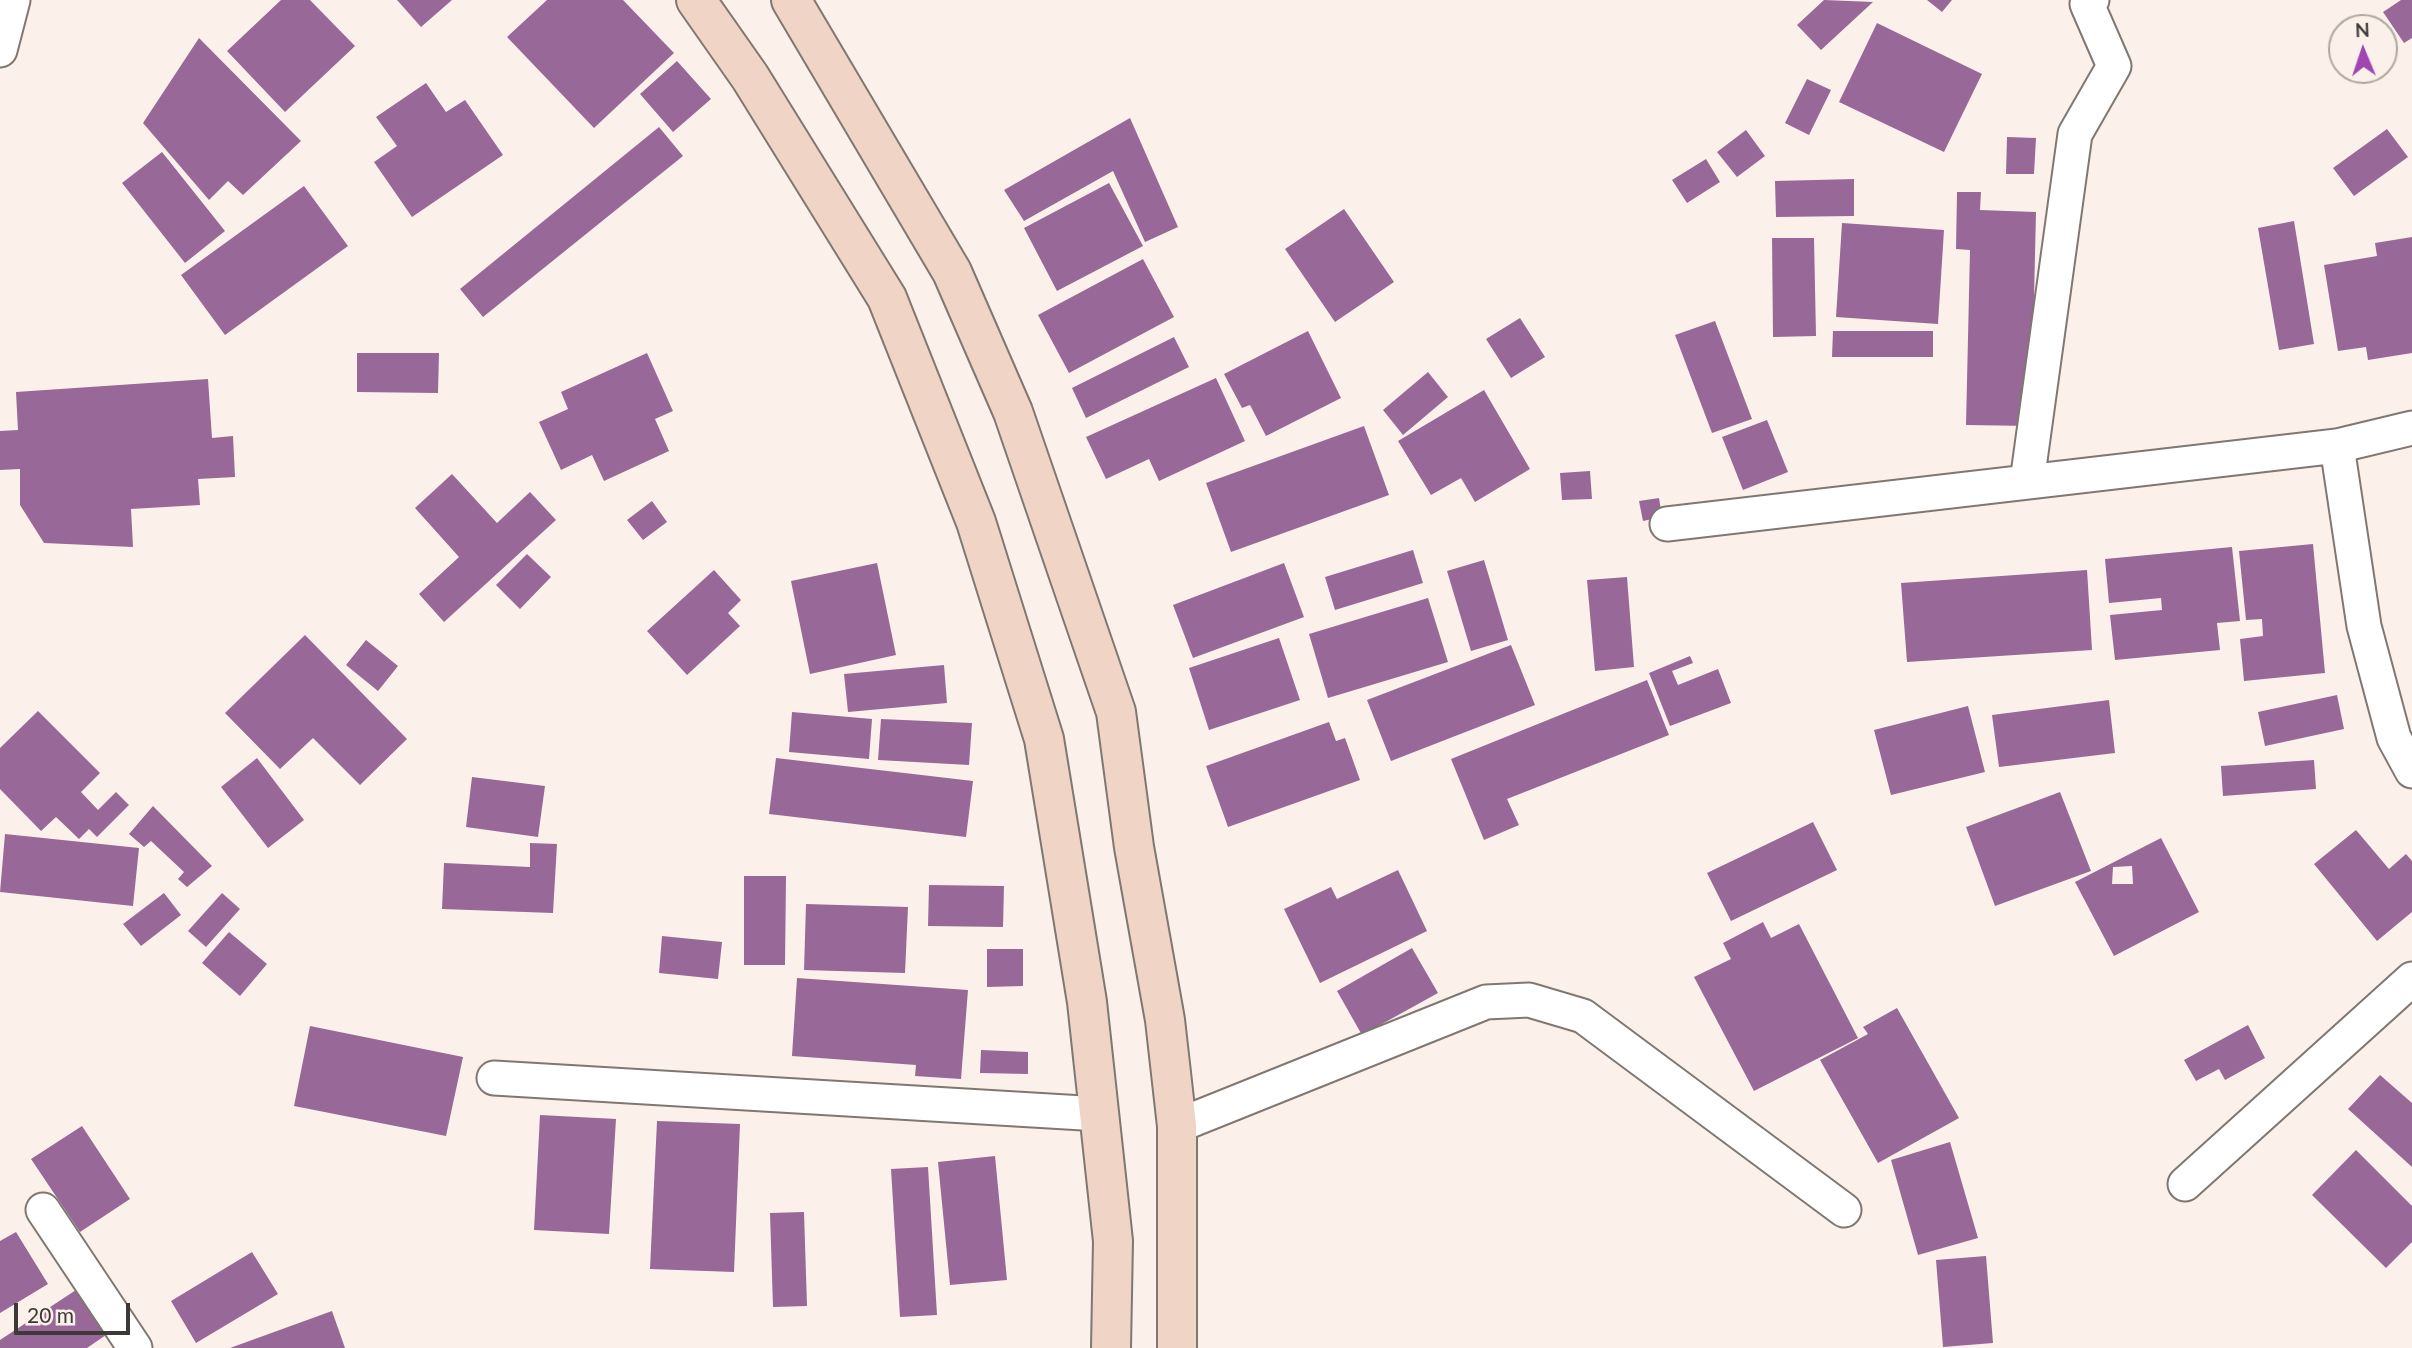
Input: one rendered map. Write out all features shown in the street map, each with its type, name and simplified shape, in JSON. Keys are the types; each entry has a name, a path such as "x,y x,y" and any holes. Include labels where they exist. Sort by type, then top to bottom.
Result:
{"main road":[{"path":"696,0 750,77 887,298 976,522 1044,739 1087,1002 1100,1114 1113,1241 1111,1348"},
{"path":"791,0 951,272 1013,412 1116,712 1135,847 1165,1020 1177,1126 1177,1348"}],"street":[{"path":"0,50 13,0"},
{"path":"2027,482 2075,134 2114,66 2088,4 2092,0"},
{"path":"1667,524 2337,446 2412,428"},
{"path":"2337,446 2364,626 2394,738 2412,771"},
{"path":"2185,1184 2412,979"},
{"path":"1177,1126 1486,1002 1529,1000 1583,1016 1844,1210"},
{"path":"494,1078 1100,1114"},
{"path":"43,1210 135,1348"}],"building":[{"path":"281,0 310,0 355,46 285,112 227,51"},
{"path":"397,0 452,0 421,27"},
{"path":"547,0 623,0 674,53 594,128 507,37"},
{"path":"1824,0 1873,2 1821,50 1797,25"},
{"path":"1927,0 1952,0 1942,12"},
{"path":"2401,0 2412,0 2412,38 2404,43 2398,34 2398,14 2383,12"},
{"path":"1877,23 1982,74 1944,152 1839,102"},
{"path":"199,38 301,141 243,195 228,181 209,200 143,123"},
{"path":"677,61 711,99 673,132 640,94"},
{"path":"1807,79 1831,90 1809,135 1785,123"},
{"path":"426,83 446,112 465,100 503,155 412,217 374,162 397,146 376,117"},
{"path":"1130,118 1178,227 1145,242 1113,171 1024,221 1004,190"},
{"path":"659,127 683,156 483,317 460,289"},
{"path":"2387,129 2408,157 2354,196 2333,168"},
{"path":"1746,130 1765,156 1737,177 1717,152"},
{"path":"2007,137 2036,138 2034,174 2006,174"},
{"path":"162,152 225,231 185,263 122,183"},
{"path":"1706,159 1720,182 1687,203 1672,180"},
{"path":"1854,179 1854,216 1776,217 1775,181"},
{"path":"1109,183 1143,246 1057,291 1024,228"},
{"path":"304,186 348,246 225,335 181,275"},
{"path":"1957,192 1981,192 1980,210 2036,212 2031,426 1966,425 1970,250 1956,249"},
{"path":"1344,209 1394,282 1335,322 1285,249"},
{"path":"2294,221 2314,344 2279,350 2258,228"},
{"path":"1842,223 1944,230 1938,324 1836,317"},
{"path":"2412,237 2412,353 2368,360 2366,347 2338,351 2324,265 2377,256 2375,243"},
{"path":"1772,238 1814,238 1816,336 1773,337"},
{"path":"1143,259 1174,317 1069,373 1038,315"},
{"path":"1520,318 1545,357 1511,378 1486,339"},
{"path":"1715,321 1752,419 1712,433 1675,335"},
{"path":"1308,331 1341,398 1266,436 1250,405 1242,408 1224,374"},
{"path":"1833,331 1933,331 1933,357 1832,357"},
{"path":"1174,337 1189,367 1086,418 1072,388"},
{"path":"357,353 439,353 438,393 357,392"},
{"path":"647,353 673,411 655,419 669,451 604,481 592,455 561,470 539,422 568,409 561,392"},
{"path":"1428,372 1448,397 1403,435 1383,410"},
{"path":"1216,378 1245,441 1159,481 1149,459 1106,479 1086,437"},
{"path":"208,379 212,438 233,436 235,477 198,479 200,505 131,509 133,547 44,543 20,505 20,469 0,470 0,431 18,430 16,392"},
{"path":"1484,390 1530,469 1475,502 1461,478 1431,495 1398,441"},
{"path":"1767,420 1788,472 1743,490 1722,437"},
{"path":"1364,426 1389,495 1231,552 1206,483"},
{"path":"1590,471 1592,499 1562,500 1560,473"},
{"path":"452,474 497,523 530,492 556,520 444,622 419,594 459,557 415,508"},
{"path":"1659,498 1662,517 1643,521 1639,501"},
{"path":"652,501 667,522 643,540 627,520"},
{"path":"2313,544 2325,673 2244,681 2240,639 2263,636 2262,619 2246,620 2239,551"},
{"path":"2232,547 2240,621 2217,623 2220,650 2115,660 2110,615 2162,610 2161,598 2109,603 2105,559"},
{"path":"1413,550 1423,583 1335,610 1325,577"},
{"path":"527,554 551,577 520,609 496,585"},
{"path":"1484,560 1508,640 1471,651 1447,571"},
{"path":"877,563 896,655 810,674 791,581"},
{"path":"1284,563 1304,617 1193,658 1173,605"},
{"path":"714,570 741,600 728,613 740,626 687,675 647,631"},
{"path":"2087,570 2092,650 1907,662 1901,583"},
{"path":"1627,577 1634,667 1595,671 1587,580"},
{"path":"1428,598 1448,662 1328,698 1309,634"},
{"path":"305,635 407,739 360,785 313,738 280,769 225,713"},
{"path":"1279,638 1300,700 1209,730 1189,668"},
{"path":"366,640 398,666 378,691 346,665"},
{"path":"1511,645 1535,705 1391,761 1367,700"},
{"path":"1690,656 1693,663 1672,671 1678,685 1718,669 1731,703 1670,726 1649,673"},
{"path":"944,665 947,703 848,712 844,674"},
{"path":"1647,680 1669,735 1507,799 1519,825 1484,840 1451,759"},
{"path":"2337,695 2344,729 2265,746 2258,712"},
{"path":"2109,700 2115,753 1999,767 1992,715"},
{"path":"1968,706 1985,772 1891,795 1874,730"},
{"path":"38,711 100,773 81,792 98,810 116,792 129,805 97,837 89,829 79,839 56,817 41,831 0,789 0,748"},
{"path":"792,712 872,719 869,759 789,752"},
{"path":"881,719 972,723 969,765 878,760"},
{"path":"1329,722 1336,741 1345,738 1360,780 1228,827 1206,766"},
{"path":"257,758 304,820 268,848 221,787"},
{"path":"776,758 973,781 966,837 769,814"},
{"path":"2314,760 2316,789 2223,796 2221,766"},
{"path":"472,777 545,786 538,837 466,827"},
{"path":"2060,792 2091,871 1995,906 1966,827"},
{"path":"153,806 212,866 187,887 178,879 184,872 151,841 144,847 129,834"},
{"path":"1813,822 1837,870 1731,921 1707,873"},
{"path":"2356,830 2389,869 2406,854 2412,861 2412,912 2377,941 2314,864"},
{"path":"5,834 139,848 133,906 0,892"},
{"path":"2161,838 2199,912 2114,956 2075,882","holes":["2132,866 2133,884 2112,884 2113,867"]},
{"path":"530,843 557,844 553,913 442,909 444,863 530,867"},
{"path":"1398,870 1427,931 1320,983 1284,909 1331,887 1337,899"},
{"path":"744,876 786,876 785,965 744,965"},
{"path":"929,885 1004,886 1003,927 928,926"},
{"path":"164,893 181,915 141,946 123,924"},
{"path":"222,893 240,909 206,947 188,931"},
{"path":"806,904 908,907 905,973 804,970"},
{"path":"1763,922 1771,938 1799,924 1858,1038 1754,1091 1694,977 1731,959 1723,943"},
{"path":"229,932 267,964 240,996 202,963"},
{"path":"662,936 722,942 718,979 659,973"},
{"path":"1412,948 1438,993 1362,1035 1337,991"},
{"path":"987,949 1023,949 1023,986 987,987"},
{"path":"797,978 968,990 961,1079 915,1076 916,1065 792,1056"},
{"path":"1897,1008 1959,1118 1878,1163 1820,1060 1868,1034 1863,1027"},
{"path":"2248,1025 2265,1058 2225,1080 2219,1069 2196,1081 2184,1060"},
{"path":"310,1026 463,1057 446,1136 294,1106"},
{"path":"981,1050 1028,1052 1028,1074 980,1073"},
{"path":"2380,1075 2412,1103 2412,1167 2348,1109"},
{"path":"540,1115 616,1119 609,1234 534,1230"},
{"path":"657,1121 740,1124 734,1272 650,1269"},
{"path":"82,1126 130,1199 80,1232 31,1159"},
{"path":"1950,1142 1978,1238 1918,1255 1891,1160"},
{"path":"2356,1150 2412,1206 2412,1242 2386,1268 2312,1195"},
{"path":"995,1156 1007,1280 950,1285 938,1162"},
{"path":"928,1167 937,1315 900,1317 891,1169"},
{"path":"804,1212 807,1306 773,1307 770,1213"},
{"path":"16,1232 48,1284 0,1313 0,1241"},
{"path":"252,1252 278,1294 196,1343 171,1301"},
{"path":"1986,1256 1993,1343 1943,1347 1936,1260"},
{"path":"76,1290 106,1335 87,1348 0,1348 0,1340"},
{"path":"332,1311 345,1348 230,1348"}]}
